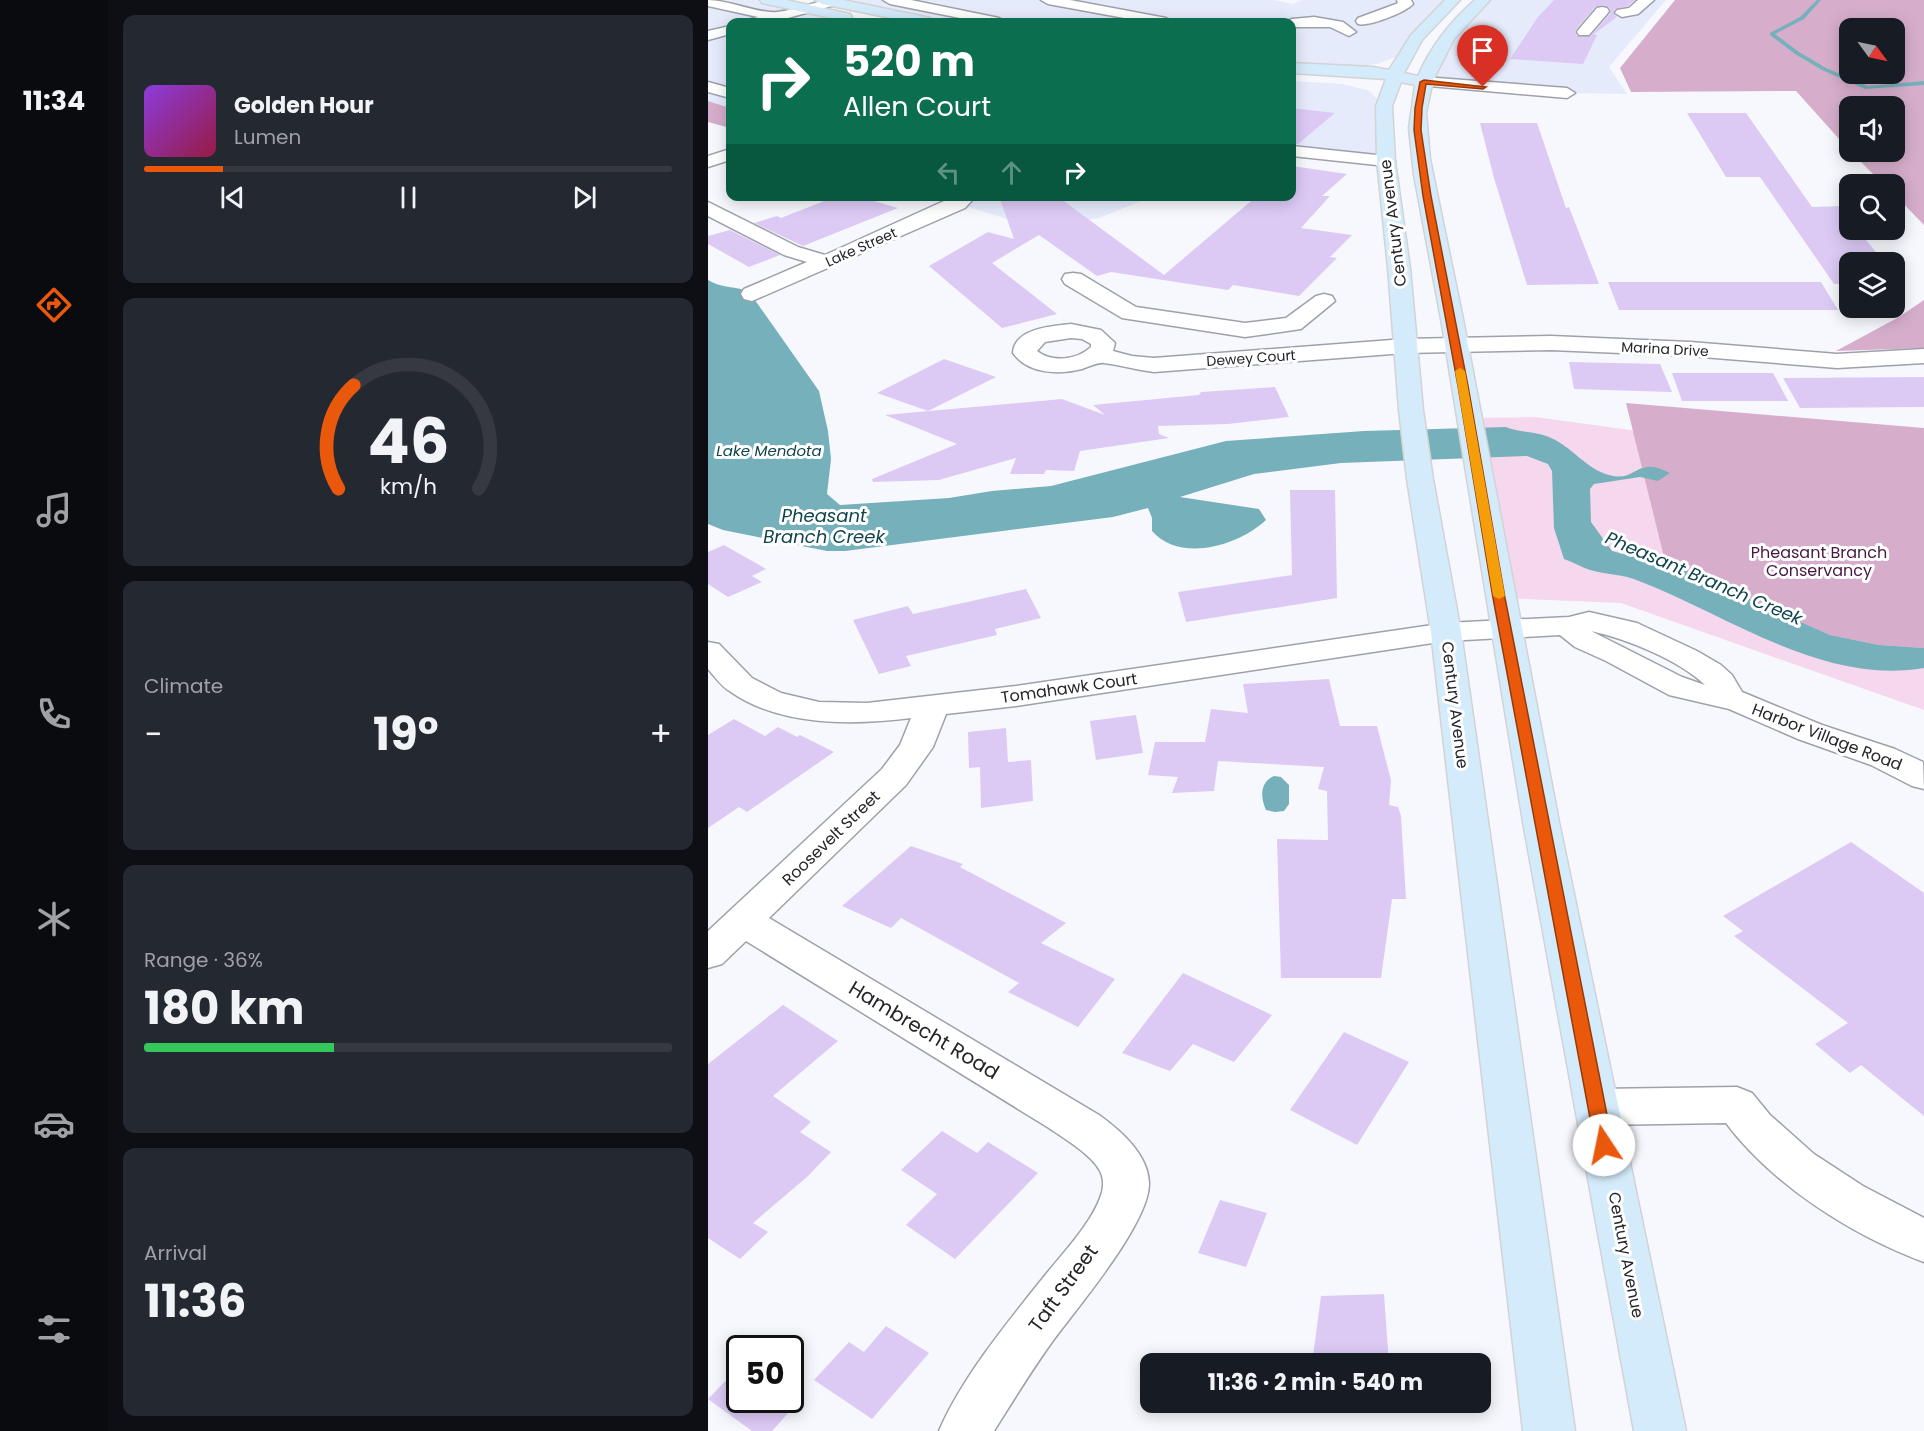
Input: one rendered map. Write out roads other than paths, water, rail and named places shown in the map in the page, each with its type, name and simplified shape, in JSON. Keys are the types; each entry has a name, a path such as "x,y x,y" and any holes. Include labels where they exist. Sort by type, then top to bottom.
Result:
{"main road":[{"path":"767,0 853,18"},
{"name":"Century Avenue","path":"1454,0 1430,22 1406,53 1394,78 1384,106 1386,161 1399,268 1411,410 1420,479 1446,632 1549,1431"},
{"name":"Century Avenue","path":"1483,0 1449,34 1424,82 1418,108 1418,130 1427,196 1506,628 1660,1431"},
{"path":"826,1 910,18"},
{"path":"1330,70 1377,64 1406,53"},
{"path":"1296,68 1330,70 1424,82"},
{"path":"1296,77 1394,78"},
{"path":"1296,78 1365,89 1384,106"}],"street":[{"path":"890,0 979,18"},
{"path":"1047,0 1143,18"},
{"path":"1363,21 1401,7 1406,4 1404,0"},
{"path":"1622,13 1633,11 1647,0"},
{"path":"770,18 826,1"},
{"path":"708,2 777,16"},
{"path":"1125,18 1161,6"},
{"path":"1584,32 1602,11"},
{"path":"1296,23 1313,21 1342,26 1349,32"},
{"path":"710,34 726,31"},
{"path":"1424,82 1567,93"},
{"path":"708,87 726,92"},
{"path":"1296,151 1386,161"},
{"path":"708,162 726,155"},
{"name":"Lake Street","path":"752,294 962,201"},
{"path":"708,208 791,250 827,262"},
{"path":"1073,279 1130,313 1245,330 1293,324 1324,301"},
{"name":"Dewey Court","path":"1130,313 1095,344 1131,363 1154,365 1405,346"},
{"name":"Marina Drive","path":"1405,346 1551,344 1690,349 1837,361 1924,356"},
{"path":"1446,632 1569,626 1589,621 1626,630 1670,650 1710,672 1721,682 1729,698"},
{"name":"Harbor Village Road","path":"1569,626 1577,637 1602,647 1641,669 1688,691 1710,697 1729,698 1800,728 1880,755 1905,766 1924,778"},
{"name":"Tomahawk Court","path":"714,667 741,685 770,700 819,711 867,713 932,707 1446,632"},
{"path":"1641,669 1670,650"},
{"name":"Roosevelt Street","path":"708,954 898,772 916,747 932,707"},
{"name":"Hambrecht Road","path":"744,921 1032,1095 1101,1142"},
{"path":"1597,1107 1737,1105 1766,1140 1804,1171 1856,1205 1924,1241"},
{"name":"Taft Street","path":"965,1431 1016,1353 1106,1230 1120,1206 1125,1193 1125,1175 1112,1153 1101,1142"}],"water":[{"path":"708,280 718,285 750,293 819,391 828,431 831,459 827,494 840,505 949,498 992,491 1051,486 1226,441 1364,431 1506,427 1551,438 1593,468 1609,475 1622,476 1651,467 1670,473 1658,481 1640,477 1594,484 1590,489 1591,522 1612,551 1638,558 1665,561 1830,635 1879,645 1924,648 1924,668 1886,671 1849,666 1813,657 1777,644 1673,595 1633,579 1590,570 1564,559 1554,528 1552,471 1548,464 1527,456 1341,463 1254,474 1180,497 1259,509 1266,520 1240,537 1209,547 1178,546 1164,541 1152,531 1152,518 1148,508 1113,517 845,551 827,551 723,530 708,524"},
{"path":"1274,776 1281,777 1289,785 1289,804 1284,811 1266,810 1264,805 1262,790 1266,782"}],"waterway":[{"path":"1819,0 1802,18 1772,34 1797,53 1824,69 1867,88 1924,83"}],"water label":[{"name":"Lake Mendota","path":"769,450"},
{"name":"Pheasant Branch Creek","path":"824,525"},
{"name":"Pheasant Branch Creek","path":"1704,578"}],"park label":[{"name":"Pheasant Branch Conservancy","path":"1819,561"}]}
